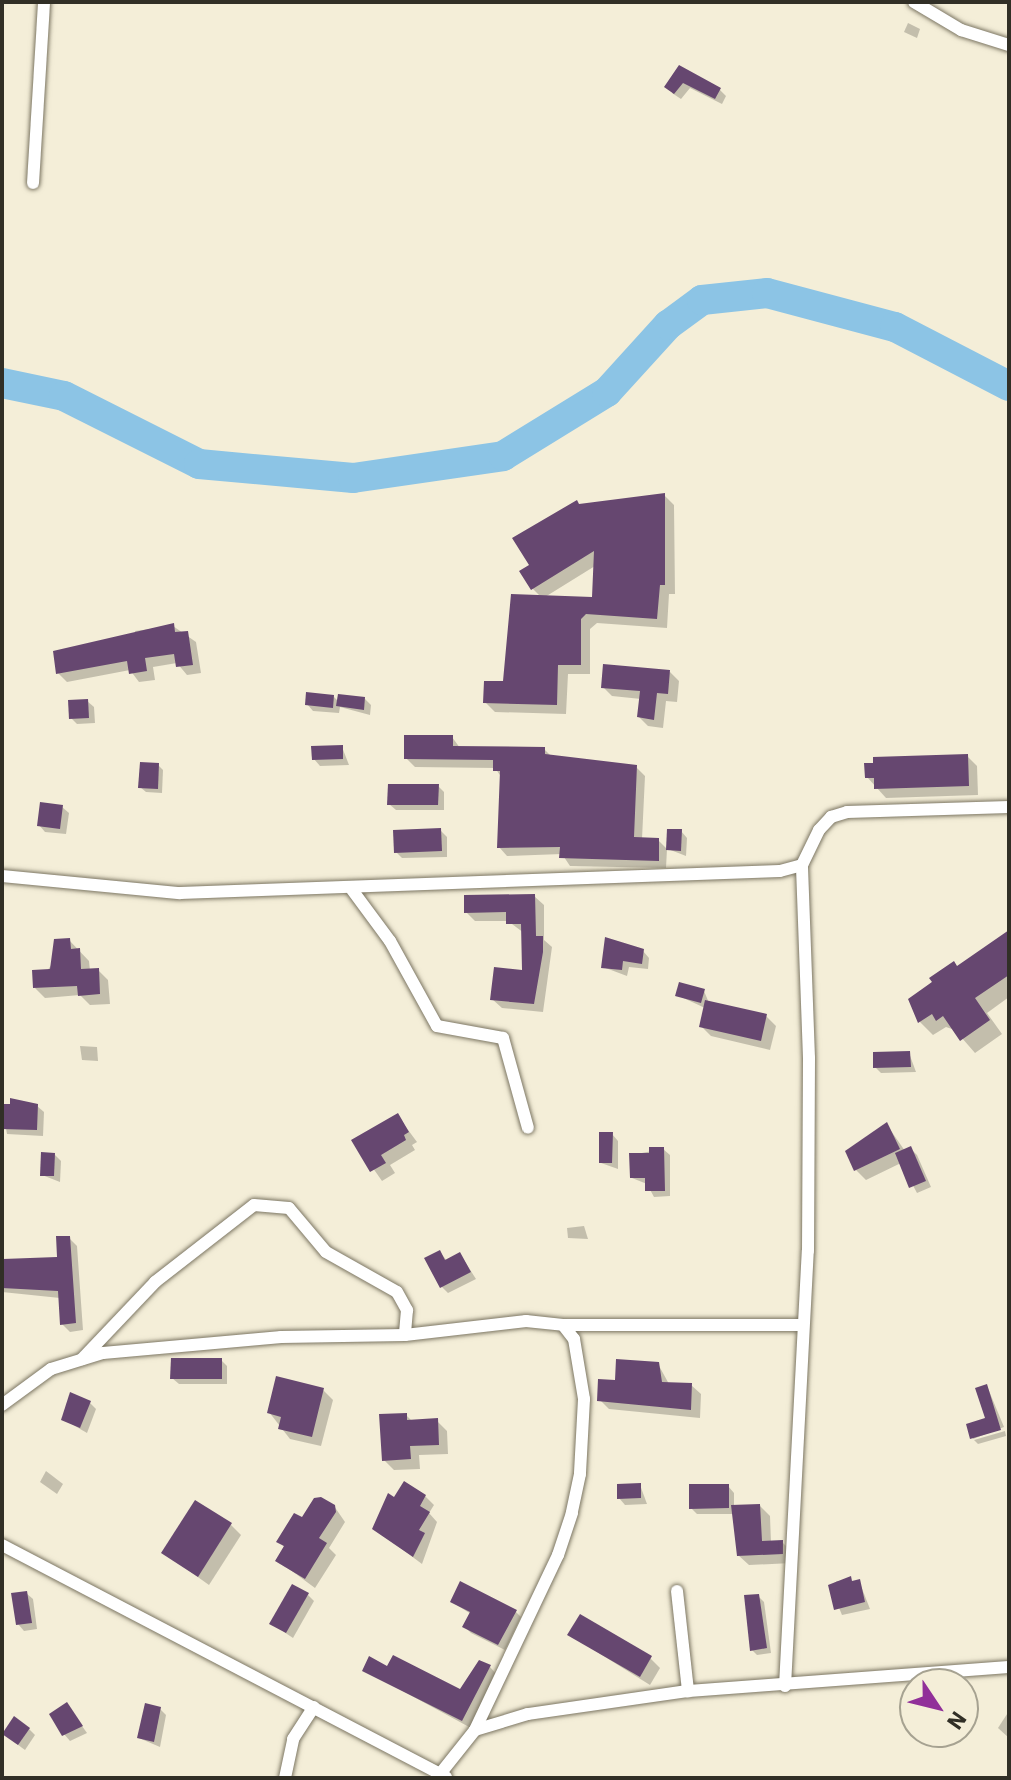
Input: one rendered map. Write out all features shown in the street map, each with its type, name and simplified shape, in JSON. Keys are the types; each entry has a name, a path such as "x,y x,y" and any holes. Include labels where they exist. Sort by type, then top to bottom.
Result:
{"street":[{"path":"33,183 44,2"},
{"path":"914,2 961,30 1009,45"},
{"path":"785,1686 803,1325 809,1058 802,865 819,830 831,817 847,812 1009,807"},
{"path":"2,876 180,893 780,871 802,865"},
{"path":"350,887 390,941 437,1026 503,1038 528,1128"},
{"path":"79,1362 155,1282 254,1205 289,1208 326,1252 397,1292 407,1310 405,1335"},
{"path":"2,1405 51,1369 103,1353 190,1344 405,1335 526,1321 563,1325 803,1325"},
{"path":"2,1545 444,1776 475,1730 558,1555 575,1500 584,1399 577,1350 563,1325"},
{"path":"677,1591 688,1691"},
{"path":"475,1730 528,1714 688,1691 1009,1667"},
{"path":"285,1778 293,1739 314,1707"}],"building":[{"path":"679,65 721,88 715,99 683,83 674,94 664,87"},
{"path":"665,493 665,585 660,585 657,619 586,614 581,619 581,665 558,665 557,705 483,703 484,681 503,681 511,594 592,597 594,551 531,590 519,571 529,565 512,538 577,500 579,504"},
{"path":"174,623 175,632 188,631 193,665 176,667 174,654 145,658 147,671 129,674 127,661 56,674 53,651"},
{"path":"603,664 670,670 668,694 657,693 654,720 637,717 640,691 601,688"},
{"path":"306,692 334,695 333,708 305,705"},
{"path":"338,694 365,697 364,710 336,706"},
{"path":"88,699 89,718 69,719 68,700"},
{"path":"404,735 453,735 453,746 545,747 545,754 637,765 634,837 659,838 659,861 559,858 560,847 497,848 500,771 493,771 493,760 404,759"},
{"path":"343,745 343,759 312,760 311,746"},
{"path":"968,754 969,786 874,789 874,778 865,778 864,763 873,763 873,757"},
{"path":"140,762 159,763 158,789 138,788"},
{"path":"388,784 439,784 438,805 387,805"},
{"path":"40,802 63,805 60,829 37,826"},
{"path":"441,828 442,851 394,853 393,830"},
{"path":"667,829 682,829 681,851 666,850"},
{"path":"535,894 536,936 543,936 543,952 534,1004 490,1000 494,967 522,970 521,924 506,924 506,912 464,913 464,895"},
{"path":"1009,930 1009,975 975,998 990,1020 960,1041 943,1016 936,1021 932,1014 918,1023 908,999 932,982 929,978 954,961 957,966"},
{"path":"605,937 644,949 642,964 623,961 622,970 601,968"},
{"path":"70,938 71,949 80,948 81,969 99,968 100,994 78,996 77,986 33,988 32,970 50,969 54,939"},
{"path":"679,982 705,989 701,1003 675,996"},
{"path":"705,1000 767,1014 761,1041 699,1027"},
{"path":"910,1051 911,1067 873,1068 873,1052"},
{"path":"10,1098 38,1104 37,1130 2,1129 2,1104 10,1104"},
{"path":"398,1113 409,1132 404,1135 406,1140 381,1155 386,1163 370,1172 351,1140"},
{"path":"887,1122 900,1149 854,1171 845,1151"},
{"path":"599,1132 613,1132 612,1163 599,1163"},
{"path":"911,1146 926,1181 909,1188 895,1153"},
{"path":"649,1147 664,1147 665,1191 645,1191 645,1178 630,1178 629,1153 649,1153"},
{"path":"41,1152 55,1153 54,1176 40,1176"},
{"path":"56,1236 70,1236 76,1323 60,1325 58,1291 2,1288 3,1259 57,1257"},
{"path":"440,1250 445,1260 460,1252 471,1272 440,1288 424,1258"},
{"path":"171,1358 222,1358 222,1379 170,1379"},
{"path":"616,1359 659,1362 662,1382 692,1383 691,1410 597,1401 598,1379 615,1380"},
{"path":"276,1376 324,1388 312,1437 278,1429 281,1417 267,1413"},
{"path":"987,1384 1001,1430 970,1439 966,1424 985,1418 975,1388"},
{"path":"70,1392 91,1401 80,1428 61,1420"},
{"path":"407,1413 407,1420 438,1418 439,1445 410,1446 411,1459 382,1461 379,1414"},
{"path":"404,1481 426,1495 420,1506 430,1512 419,1530 425,1533 413,1557 372,1529 388,1493 394,1497"},
{"path":"641,1483 641,1498 617,1499 617,1484"},
{"path":"689,1484 729,1484 729,1508 689,1509"},
{"path":"321,1497 335,1505 336,1512 319,1538 327,1543 305,1579 275,1561 284,1546 276,1542 294,1513 302,1517 314,1498"},
{"path":"195,1500 232,1523 198,1577 161,1553"},
{"path":"760,1504 762,1541 783,1540 783,1554 737,1556 731,1505"},
{"path":"851,1576 852,1581 860,1579 865,1602 834,1610 828,1585"},
{"path":"460,1581 517,1610 498,1645 462,1627 470,1612 450,1602"},
{"path":"292,1584 309,1593 286,1633 269,1624"},
{"path":"27,1591 32,1623 16,1625 11,1593"},
{"path":"759,1594 767,1648 750,1651 744,1595"},
{"path":"580,1614 652,1656 640,1677 567,1635"},
{"path":"393,1655 460,1689 479,1660 491,1665 462,1721 362,1671 369,1656 387,1666"},
{"path":"67,1702 83,1726 62,1736 49,1714"},
{"path":"145,1703 161,1707 154,1742 137,1738"},
{"path":"14,1716 30,1728 18,1745 2,1734"}],"waterway":[{"path":"2,383 64,396 199,464 353,478 503,456 607,392 668,325 702,300 767,293 895,327 1009,386"}]}
